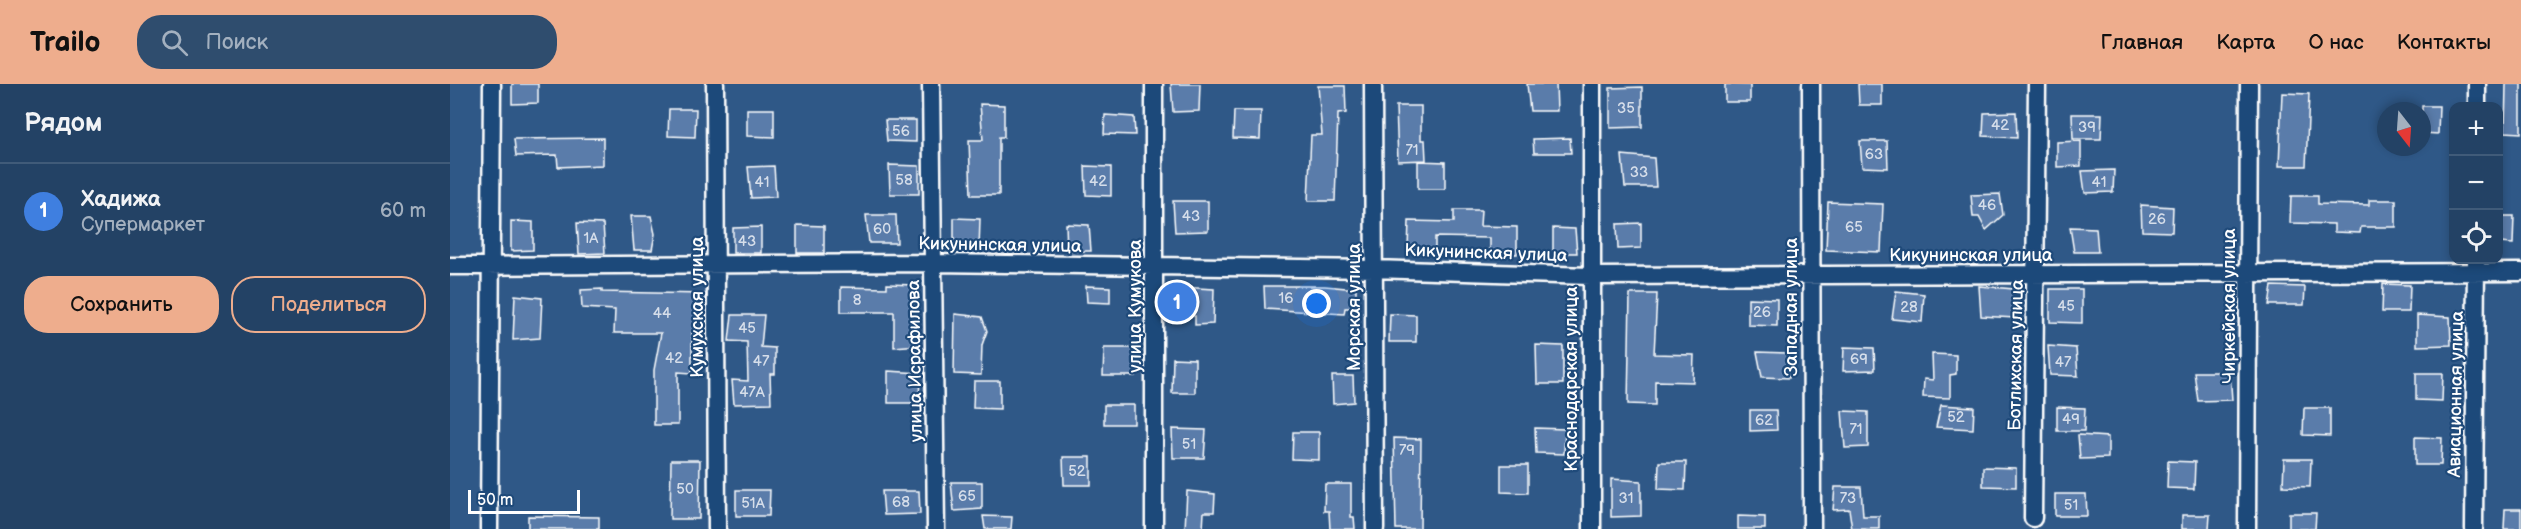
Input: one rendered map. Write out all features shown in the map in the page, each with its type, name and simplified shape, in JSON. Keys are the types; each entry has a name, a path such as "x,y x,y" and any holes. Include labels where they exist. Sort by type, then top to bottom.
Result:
{"street":[{"path":"489,529 492,84"},
{"name":"Кумухская улица","path":"715,84 717,529"},
{"name":"улица Исрафилова","path":"931,84 936,529"},
{"name":"улица Кумукова","path":"1154,84 1154,529"},
{"name":"Морская улица","path":"1373,84 1375,529"},
{"name":"Краснодарская улица","path":"1592,84 1590,276 1592,529"},
{"name":"Западная улица","path":"1811,84 1812,529"},
{"name":"Ботлихская улица","path":"2033,518 2037,84"},
{"name":"Чиркейская улица","path":"2247,529 2249,84"},
{"path":"2477,84 2477,102"},
{"name":"Кикунинская улица","path":"450,266 934,263 1374,269 1590,276 1810,276 2249,273 2476,265 2521,273"},
{"name":"Авиационная улица","path":"2474,529 2476,265"}],"building":[{"path":"512,84 538,84 538,103 512,104"},
{"path":"1171,84 1200,84 1199,111 1173,112"},
{"path":"1527,84 1556,84 1557,111 1530,111"},
{"path":"1725,84 1750,85 1750,102 1725,102"},
{"path":"1858,84 1882,84 1882,105 1859,105"},
{"path":"2506,84 2521,84 2521,133 2505,132"},
{"path":"1318,86 1345,86 1346,113 1338,114 1335,201 1308,201 1311,135 1322,135"},
{"path":"1642,87 1642,127 1610,128 1610,88"},
{"path":"2282,93 2309,94 2306,166 2279,166"},
{"path":"980,104 1004,105 1004,137 999,137 999,195 971,195 969,140 983,140"},
{"path":"1396,106 1421,106 1421,140 1425,140 1426,160 1398,161"},
{"path":"2431,106 2439,106 2438,134 2431,134"},
{"path":"669,109 696,109 695,137 668,136"},
{"path":"747,109 774,109 774,137 747,136"},
{"path":"1234,111 1261,111 1260,139 1233,138"},
{"path":"2016,112 2017,138 1983,136 1984,113"},
{"path":"2072,114 2102,114 2101,139 2073,139"},
{"path":"1105,115 1134,117 1135,135 1104,134"},
{"path":"885,120 916,120 916,142 887,141"},
{"path":"603,138 603,165 558,167 557,155 516,156 514,139"},
{"path":"1570,138 1571,153 1534,153 1533,139"},
{"path":"1860,141 1887,141 1888,168 1862,167"},
{"path":"2081,141 2081,166 2057,167 2057,142"},
{"path":"1622,155 1654,158 1656,187 1625,187"},
{"path":"1418,161 1445,162 1445,189 1418,189"},
{"path":"889,165 919,166 919,194 890,194"},
{"path":"774,166 776,197 751,198 748,167"},
{"path":"1085,166 1111,167 1111,196 1086,195"},
{"path":"2114,170 2113,192 2085,193 2082,171"},
{"path":"2000,194 2003,215 1986,230 1979,217 1973,217 1971,195"},
{"path":"2291,196 2318,196 2318,204 2369,205 2369,200 2396,200 2396,227 2361,227 2360,233 2334,232 2334,224 2290,223"},
{"path":"1173,201 1208,201 1208,231 1175,232"},
{"path":"1828,202 1883,204 1881,252 1826,250"},
{"path":"2141,205 2173,207 2172,232 2142,231"},
{"path":"1454,210 1481,210 1480,226 1517,227 1517,254 1490,254 1490,238 1435,237 1435,249 1408,249 1409,221 1454,222"},
{"path":"866,215 896,215 897,243 869,243"},
{"path":"631,216 651,216 655,234 652,250 634,250"},
{"path":"2503,216 2514,216 2513,244 2503,243"},
{"path":"954,218 980,219 979,250 954,250"},
{"path":"511,221 533,222 533,250 511,251"},
{"path":"577,223 603,224 605,253 579,254"},
{"path":"1641,223 1641,248 1618,249 1617,224"},
{"path":"1066,224 1089,225 1091,251 1067,251"},
{"path":"797,225 824,226 824,253 797,253"},
{"path":"761,227 761,253 733,253 733,228"},
{"path":"2070,227 2096,228 2098,252 2074,252"},
{"path":"1553,228 1575,229 1577,253 1553,253"},
{"path":"887,284 914,285 913,319 918,319 919,345 894,347 894,312 841,312 841,287 887,288"},
{"path":"2383,284 2410,285 2409,312 2382,312"},
{"path":"1086,286 1110,287 1110,303 1087,302"},
{"path":"1264,286 1325,286 1356,289 1356,308 1345,308 1344,314 1265,309"},
{"path":"1979,286 2014,289 2015,318 1981,316"},
{"path":"2272,286 2305,287 2304,305 2269,305"},
{"path":"1179,287 1214,289 1213,324 1195,325 1195,316 1178,315"},
{"path":"602,289 602,292 705,294 706,332 692,332 692,373 678,372 678,425 654,425 654,370 661,333 614,333 615,310 582,308 581,290"},
{"path":"2050,289 2082,289 2082,323 2050,322"},
{"path":"1896,291 1924,294 1922,322 1892,319"},
{"path":"1630,294 1657,294 1654,354 1694,355 1693,382 1655,381 1655,405 1628,404"},
{"path":"515,295 542,298 540,338 513,340"},
{"path":"1748,298 1777,299 1777,326 1748,325"},
{"path":"955,314 982,317 987,331 982,345 981,375 954,374"},
{"path":"1390,314 1416,315 1416,342 1389,342"},
{"path":"732,315 764,315 761,347 775,348 775,374 770,374 771,403 734,404 732,380 748,381 747,342 729,341"},
{"path":"2417,315 2450,317 2451,345 2417,346"},
{"path":"1536,345 1563,346 1563,384 1537,384"},
{"path":"2048,346 2076,348 2078,376 2050,375"},
{"path":"1844,347 1874,348 1875,370 1843,371"},
{"path":"1104,348 1135,348 1136,376 1103,376"},
{"path":"1757,352 1787,353 1789,378 1762,377"},
{"path":"1932,354 1956,355 1956,374 1950,375 1950,398 1923,397 1924,379 1933,380"},
{"path":"1173,358 1195,359 1195,393 1172,393"},
{"path":"888,371 920,373 919,403 888,403"},
{"path":"2194,372 2230,372 2232,400 2198,401"},
{"path":"2416,373 2443,373 2442,401 2416,400"},
{"path":"1332,376 1353,376 1354,402 1333,404"},
{"path":"974,381 1000,381 1000,409 973,408"},
{"path":"1104,405 1134,405 1134,424 1104,424"},
{"path":"1941,405 1974,407 1973,429 1936,427"},
{"path":"2057,407 2085,408 2084,431 2057,431"},
{"path":"2304,408 2330,408 2330,436 2303,435"},
{"path":"1750,410 1776,410 1777,430 1750,431"},
{"path":"1842,411 1868,412 1868,447 1845,448"},
{"path":"1535,428 1565,429 1564,454 1536,453"},
{"path":"1172,429 1206,430 1204,458 1173,458"},
{"path":"1293,432 1319,432 1319,460 1292,459"},
{"path":"2078,435 2108,437 2108,458 2080,459"},
{"path":"2415,437 2442,438 2441,465 2415,465"},
{"path":"1394,438 1421,439 1420,529 1396,529"},
{"path":"1063,457 1091,457 1091,485 1064,485"},
{"path":"2284,459 2311,459 2310,487 2283,486"},
{"path":"671,460 700,460 699,519 670,519"},
{"path":"2168,461 2195,462 2194,489 2167,488"},
{"path":"1659,462 1686,462 1685,490 1658,489"},
{"path":"1501,465 1528,465 1528,493 1501,492"},
{"path":"1983,467 2016,468 2016,487 1983,486"},
{"path":"1611,479 1641,481 1641,516 1611,517"},
{"path":"951,482 982,482 982,509 954,511"},
{"path":"1325,484 1351,484 1351,517 1354,517 1355,529 1330,529 1329,511 1324,511"},
{"path":"1835,487 1861,487 1863,516 1879,516 1879,529 1852,529 1849,509 1833,510"},
{"path":"736,490 770,490 769,516 736,516"},
{"path":"882,491 919,491 920,514 884,515"},
{"path":"1187,491 1215,494 1214,512 1204,512 1203,529 1185,529"},
{"path":"2055,494 2086,494 2087,516 2055,516"},
{"path":"2505,509 2521,509 2521,529 2504,529"},
{"path":"2289,513 2316,513 2315,529 2289,529"},
{"path":"2182,515 2210,515 2209,529 2182,529"},
{"path":"528,516 599,517 599,529 528,529"},
{"path":"983,516 1012,517 1011,529 985,529"},
{"path":"1738,516 1765,517 1765,529 1738,529"}],"place":[{"name":"Хадижа","path":"1177,302"}]}
